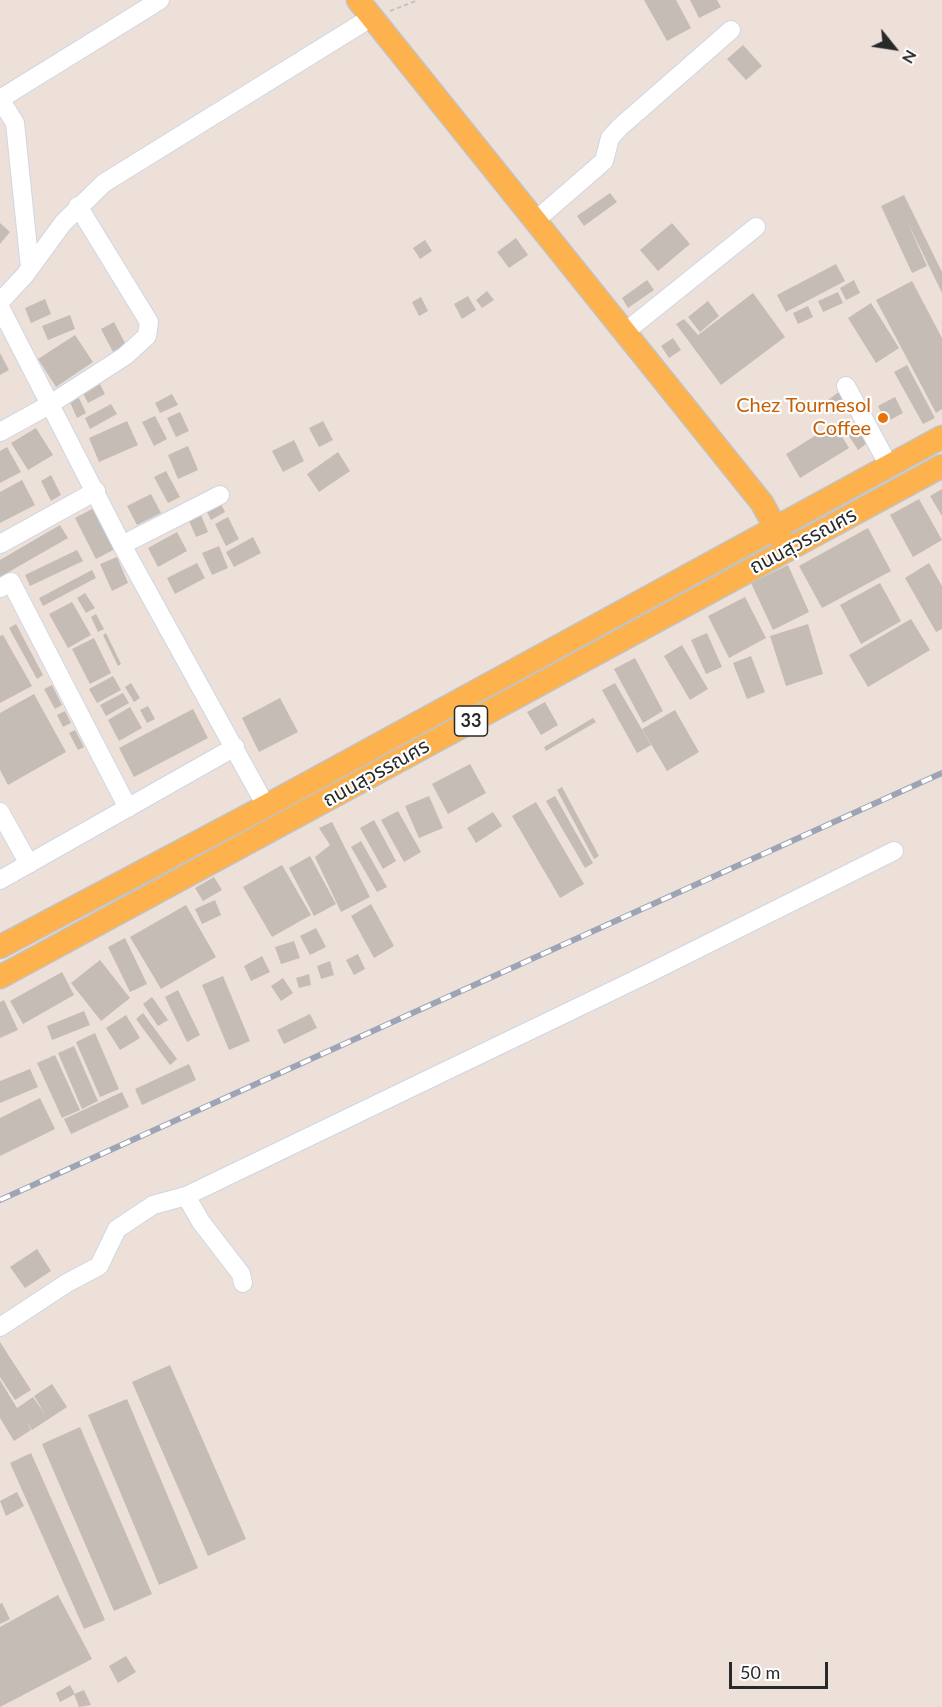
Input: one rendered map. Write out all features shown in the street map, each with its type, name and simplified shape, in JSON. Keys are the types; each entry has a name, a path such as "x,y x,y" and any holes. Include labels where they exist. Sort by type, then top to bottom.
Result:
{"main road":[{"path":"365,8 762,503 787,549"},
{"name":"ถนนสุวรรณศร","path":"0,947 266,806 942,437"},
{"name":"ถนนสุวรรณศร","path":"0,977 942,466"}],"street":[{"path":"30,268 15,123 0,99 160,0"},
{"path":"0,302 30,268 78,206 104,183 365,8"},
{"path":"536,220 604,161 610,138 620,127 731,30"},
{"path":"0,432 49,405 141,344 150,328 149,322 78,206"},
{"path":"625,332 756,227"},
{"path":"0,308 122,545 266,806"},
{"path":"846,386 889,466"},
{"path":"0,544 96,491"},
{"path":"122,545 220,495"},
{"path":"0,588 11,582 128,808"},
{"path":"0,880 235,747"},
{"path":"0,812 29,864"},
{"path":"0,1327 67,1283 99,1266 117,1229 153,1205 186,1196 894,851"},
{"path":"186,1196 201,1222 241,1274 243,1283"}],"path":[{"path":"365,8 418,0"}],"building":[{"path":"644,0 676,0 691,28 667,41"},
{"path":"690,0 717,0 721,7 699,18"},
{"path":"743,45 762,66 746,80 727,59"},
{"path":"610,193 617,202 584,226 577,216"},
{"path":"904,195 942,272 942,293 907,221 927,266 912,273 881,206"},
{"path":"0,223 10,232 0,244"},
{"path":"672,223 690,244 658,271 640,250"},
{"path":"516,238 528,255 509,268 497,252"},
{"path":"425,240 432,251 420,259 413,248"},
{"path":"836,264 845,281 786,312 777,295"},
{"path":"647,280 654,290 628,308 622,298"},
{"path":"854,280 860,293 846,300 840,288"},
{"path":"912,281 942,338 942,409 936,413 876,300"},
{"path":"487,291 494,300 482,308 476,300"},
{"path":"838,292 843,303 823,312 818,301"},
{"path":"753,293 785,337 721,385 676,324 684,319 698,335"},
{"path":"468,296 476,310 462,319 454,304"},
{"path":"421,297 428,311 419,316 412,302"},
{"path":"45,299 51,314 31,323 25,308"},
{"path":"708,301 719,316 700,332 688,317"},
{"path":"871,303 899,348 876,363 848,318"},
{"path":"808,306 813,317 798,324 793,313"},
{"path":"70,315 75,329 48,340 42,326"},
{"path":"114,322 126,345 113,352 101,329"},
{"path":"75,335 93,362 56,387 38,359"},
{"path":"673,338 681,350 669,358 661,346"},
{"path":"0,353 9,370 0,375"},
{"path":"907,365 935,418 923,424 894,372"},
{"path":"100,384 105,394 88,403 83,393"},
{"path":"840,391 849,403 832,415 824,403"},
{"path":"172,394 178,405 160,413 155,403"},
{"path":"78,396 86,413 77,418 69,400"},
{"path":"895,397 903,413 886,422 878,406"},
{"path":"111,404 117,414 90,429 85,418"},
{"path":"180,412 189,431 176,437 167,418"},
{"path":"155,416 167,439 154,446 142,422"},
{"path":"127,421 138,445 99,462 89,438"},
{"path":"323,421 333,440 319,447 309,428"},
{"path":"857,422 870,441 858,450 845,430"},
{"path":"834,424 849,448 800,478 786,454"},
{"path":"36,428 53,455 28,470 11,443"},
{"path":"294,440 304,461 283,472 272,451"},
{"path":"188,446 198,470 178,479 168,455"},
{"path":"7,447 21,472 0,483 0,451"},
{"path":"338,452 350,471 319,492 307,474"},
{"path":"166,471 180,497 168,503 154,477"},
{"path":"51,475 61,495 51,501 41,481"},
{"path":"22,480 35,505 0,523 0,492"},
{"path":"942,489 942,516 930,496"},
{"path":"151,494 161,513 137,525 127,506"},
{"path":"919,499 942,540 913,557 890,515"},
{"path":"220,502 225,512 211,520 206,510"},
{"path":"94,508 115,549 96,559 75,518"},
{"path":"201,515 208,532 196,537 189,521"},
{"path":"228,517 239,539 226,546 215,524"},
{"path":"60,525 68,538 0,577 0,560"},
{"path":"868,528 891,571 822,608 799,566"},
{"path":"177,532 187,551 158,567 148,548"},
{"path":"253,537 261,553 234,567 226,552"},
{"path":"219,546 228,568 212,575 202,553"},
{"path":"77,550 83,561 30,586 25,575"},
{"path":"117,557 128,583 112,591 100,564"},
{"path":"197,563 205,578 175,594 167,578"},
{"path":"929,563 942,586 942,629 936,632 905,578"},
{"path":"788,565 809,612 773,630 751,583"},
{"path":"92,570 96,578 43,606 39,598"},
{"path":"880,583 901,621 861,644 840,605"},
{"path":"85,593 95,608 86,613 77,598"},
{"path":"745,597 766,638 729,658 708,616"},
{"path":"72,602 91,635 68,648 49,614"},
{"path":"96,614 104,629 98,632 91,617"},
{"path":"911,619 930,650 868,687 849,655"},
{"path":"16,624 43,675 37,679 9,628"},
{"path":"808,624 823,674 786,686 770,636"},
{"path":"106,633 121,664 118,666 103,635"},
{"path":"707,633 722,667 706,674 691,640"},
{"path":"3,635 32,686 0,703 0,636"},
{"path":"94,638 111,673 90,684 72,649"},
{"path":"682,645 708,689 690,700 664,656"},
{"path":"751,656 765,692 747,699 733,663"},
{"path":"635,658 663,711 643,723 614,669"},
{"path":"113,676 121,690 97,703 89,689"},
{"path":"131,683 140,698 134,702 125,687"},
{"path":"615,683 651,745 637,753 602,690"},
{"path":"52,685 62,705 55,709 44,689"},
{"path":"123,693 129,703 106,716 100,705"},
{"path":"34,694 66,752 8,785 0,770 0,713"},
{"path":"280,698 298,732 259,752 242,718"},
{"path":"545,702 558,725 541,735 527,712"},
{"path":"148,706 155,719 147,723 140,710"},
{"path":"130,707 142,728 119,741 108,720"},
{"path":"193,709 208,738 134,777 119,748"},
{"path":"675,710 699,752 667,771 642,729"},
{"path":"65,711 71,723 63,727 57,715"},
{"path":"593,718 596,722 546,751 544,747"},
{"path":"75,730 84,747 78,750 69,733"},
{"path":"470,764 486,793 448,814 432,784"},
{"path":"562,787 599,856 594,859 557,790"},
{"path":"429,796 443,828 419,838 405,806"},
{"path":"555,796 593,863 585,868 546,801"},
{"path":"536,802 584,884 560,898 512,816"},
{"path":"398,811 421,852 404,862 381,820"},
{"path":"493,812 502,826 476,843 467,828"},
{"path":"374,820 396,861 383,869 360,828"},
{"path":"332,822 370,897 341,912 315,857 330,845 319,828"},
{"path":"361,841 387,887 377,892 351,847"},
{"path":"310,856 336,904 314,916 289,868"},
{"path":"282,865 311,915 272,937 243,887"},
{"path":"214,877 222,890 203,901 195,888"},
{"path":"215,900 221,915 202,924 195,909"},
{"path":"371,904 394,946 374,958 351,916"},
{"path":"186,905 216,957 161,989 130,937"},
{"path":"316,928 326,947 310,955 300,936"},
{"path":"125,938 147,984 130,992 108,947"},
{"path":"294,941 300,958 281,964 275,947"},
{"path":"358,954 365,969 354,975 346,960"},
{"path":"262,956 270,972 251,981 244,966"},
{"path":"100,960 130,998 101,1021 71,983"},
{"path":"330,961 334,975 321,979 317,966"},
{"path":"62,972 74,995 23,1024 10,1001"},
{"path":"309,974 311,985 299,988 296,978"},
{"path":"223,976 250,1041 229,1050 202,985"},
{"path":"283,978 293,993 281,1001 271,986"},
{"path":"178,990 200,1035 187,1042 165,997"},
{"path":"152,997 168,1020 158,1026 143,1004"},
{"path":"4,1000 18,1030 0,1038 0,1002"},
{"path":"84,1011 90,1025 52,1040 47,1026"},
{"path":"143,1013 177,1059 170,1065 136,1019"},
{"path":"310,1014 317,1028 284,1044 277,1030"},
{"path":"126,1015 140,1038 120,1050 106,1028"},
{"path":"95,1033 119,1089 100,1097 76,1042"},
{"path":"74,1046 98,1101 82,1109 58,1053"},
{"path":"55,1055 80,1110 62,1118 37,1063"},
{"path":"189,1064 196,1080 142,1105 135,1089"},
{"path":"30,1069 38,1087 0,1103 0,1081"},
{"path":"122,1092 129,1107 71,1134 64,1119"},
{"path":"40,1098 55,1129 0,1156 0,1118"},
{"path":"37,1249 51,1271 25,1288 10,1267"},
{"path":"0,1342 31,1390 15,1400 0,1377"},
{"path":"170,1365 246,1539 208,1556 132,1382"},
{"path":"0,1380 17,1408 33,1397 46,1416 34,1396 52,1384 67,1407 32,1430 26,1421 31,1430 14,1441 0,1418"},
{"path":"127,1399 198,1568 159,1585 88,1415"},
{"path":"80,1427 152,1594 114,1611 42,1444"},
{"path":"31,1453 105,1620 84,1629 10,1463"},
{"path":"17,1492 24,1506 6,1516 0,1501"},
{"path":"58,1595 92,1659 0,1707 0,1627"},
{"path":"2,1603 10,1619 0,1624 0,1604"},
{"path":"126,1656 136,1672 118,1683 109,1666"},
{"path":"70,1685 75,1694 60,1702 56,1693"},
{"path":"84,1690 91,1705 79,1707 74,1694"}],"railway":[{"path":"0,1200 942,773"}],"place":[{"name":"Chez Tournesol Coffee","path":"883,418"}]}
